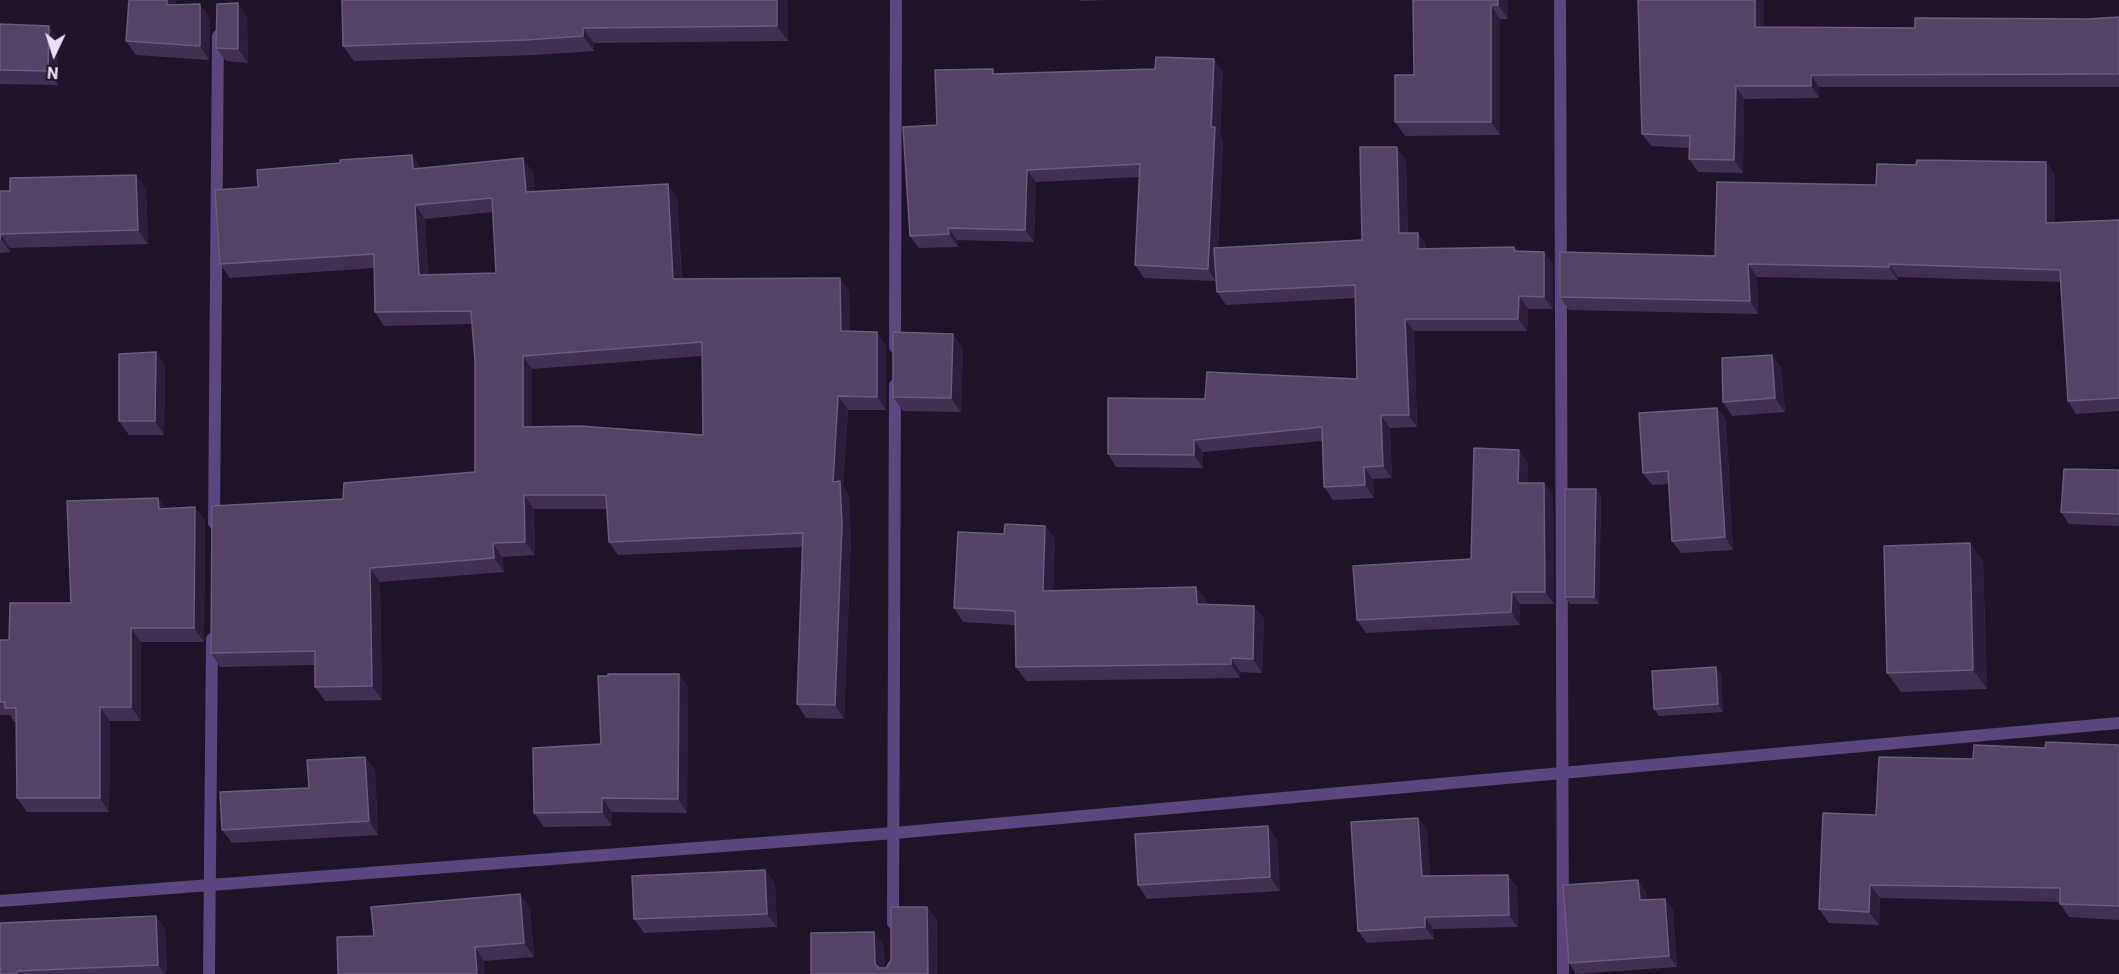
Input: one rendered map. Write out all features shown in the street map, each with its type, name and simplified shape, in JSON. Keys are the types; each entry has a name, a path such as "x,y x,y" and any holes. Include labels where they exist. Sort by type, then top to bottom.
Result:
{"street":[{"path":"893,939 896,0"},
{"path":"1560,0 1563,974"},
{"path":"213,538 218,24"},
{"path":"209,974 213,622"},
{"path":"0,902 894,833 1564,771 2119,723"}],"building":[{"path":"129,0 167,0 167,5 200,4 200,46 126,41"},
{"path":"342,0 777,0 777,26 583,28 583,36 343,46"},
{"path":"1413,0 1498,0 1498,5 1491,5 1491,122 1395,122 1395,75 1414,75"},
{"path":"1638,0 1755,0 1755,27 1915,28 1915,18 2088,19 2119,17 2119,74 1811,75 1811,86 1736,86 1734,160 1689,159 1690,136 1642,134"},
{"path":"238,3 238,49 216,48 217,4"},
{"path":"0,24 49,26 48,71 0,70"},
{"path":"1156,57 1214,59 1211,127 1215,127 1208,269 1135,265 1140,164 1027,170 1025,230 948,228 949,234 910,236 903,127 937,125 935,70 993,69 993,74 1155,69"},
{"path":"1360,147 1397,147 1399,233 1418,233 1418,249 1514,247 1514,251 1544,252 1544,297 1519,296 1518,319 1405,319 1409,415 1381,415 1383,466 1364,467 1365,485 1324,487 1322,427 1194,440 1194,455 1108,454 1108,398 1205,399 1207,372 1357,379 1355,285 1217,292 1214,248 1362,240"},
{"path":"412,155 413,169 523,158 526,192 668,184 673,279 840,278 841,331 877,332 877,397 838,396 833,482 840,481 842,525 835,705 797,704 803,533 609,542 606,495 524,495 525,542 493,543 494,558 370,568 372,686 315,687 315,651 211,653 212,506 343,499 344,483 475,472 475,361 471,311 375,312 374,254 220,264 215,190 258,187 257,170 340,163 340,160","holes":["492,198 496,273 419,275 415,205","702,342 703,435 580,426 523,427 523,356"]},
{"path":"1917,160 2046,162 2046,223 2119,220 2119,398 2068,401 2060,270 1889,264 1889,267 1748,264 1750,301 1560,297 1560,252 1715,256 1717,182 1876,185 1877,164 1916,165"},
{"path":"136,175 138,230 1,234 0,239 0,191 10,191 10,178"},
{"path":"893,332 953,334 951,398 893,397"},
{"path":"156,352 155,421 119,421 119,354"},
{"path":"1772,355 1775,398 1723,402 1722,358"},
{"path":"1717,408 1725,537 1672,541 1668,471 1643,473 1639,413"},
{"path":"1474,448 1519,450 1518,483 1544,483 1545,592 1512,592 1511,612 1357,620 1353,566 1471,559"},
{"path":"2064,469 2119,470 2119,514 2061,512"},
{"path":"1565,489 1596,489 1594,597 1565,597"},
{"path":"158,498 159,509 195,507 194,628 131,628 131,707 100,707 100,798 17,798 16,708 5,708 5,702 0,702 0,640 9,640 10,603 71,603 67,501"},
{"path":"1005,524 1045,526 1043,591 1196,587 1197,604 1254,606 1253,659 1231,658 1231,664 1016,667 1015,611 954,608 958,532 1004,534"},
{"path":"1970,543 1973,670 1887,673 1884,546"},
{"path":"1716,667 1718,704 1654,709 1652,671"},
{"path":"608,674 679,674 678,799 602,798 602,812 534,813 533,748 601,744 598,676 608,676"},
{"path":"2046,742 2119,745 2119,906 2060,904 2060,888 1870,885 1869,912 1819,909 1823,813 1876,815 1879,757 1973,759 1974,745 2045,748"},
{"path":"365,757 369,821 222,830 220,792 309,788 307,760"},
{"path":"1418,818 1422,876 1508,875 1509,915 1425,917 1425,927 1358,931 1351,822"},
{"path":"1268,826 1270,877 1138,885 1135,834"},
{"path":"765,870 767,914 634,919 632,876"},
{"path":"1638,880 1640,900 1665,899 1669,956 1569,963 1563,885"},
{"path":"520,894 524,943 475,947 477,974 338,974 337,937 374,936 371,907"},
{"path":"891,907 927,907 928,974 811,974 811,933 874,932 875,964 879,968 886,968 891,960"},
{"path":"156,916 158,965 17,971 17,974 0,974 0,923"}]}
